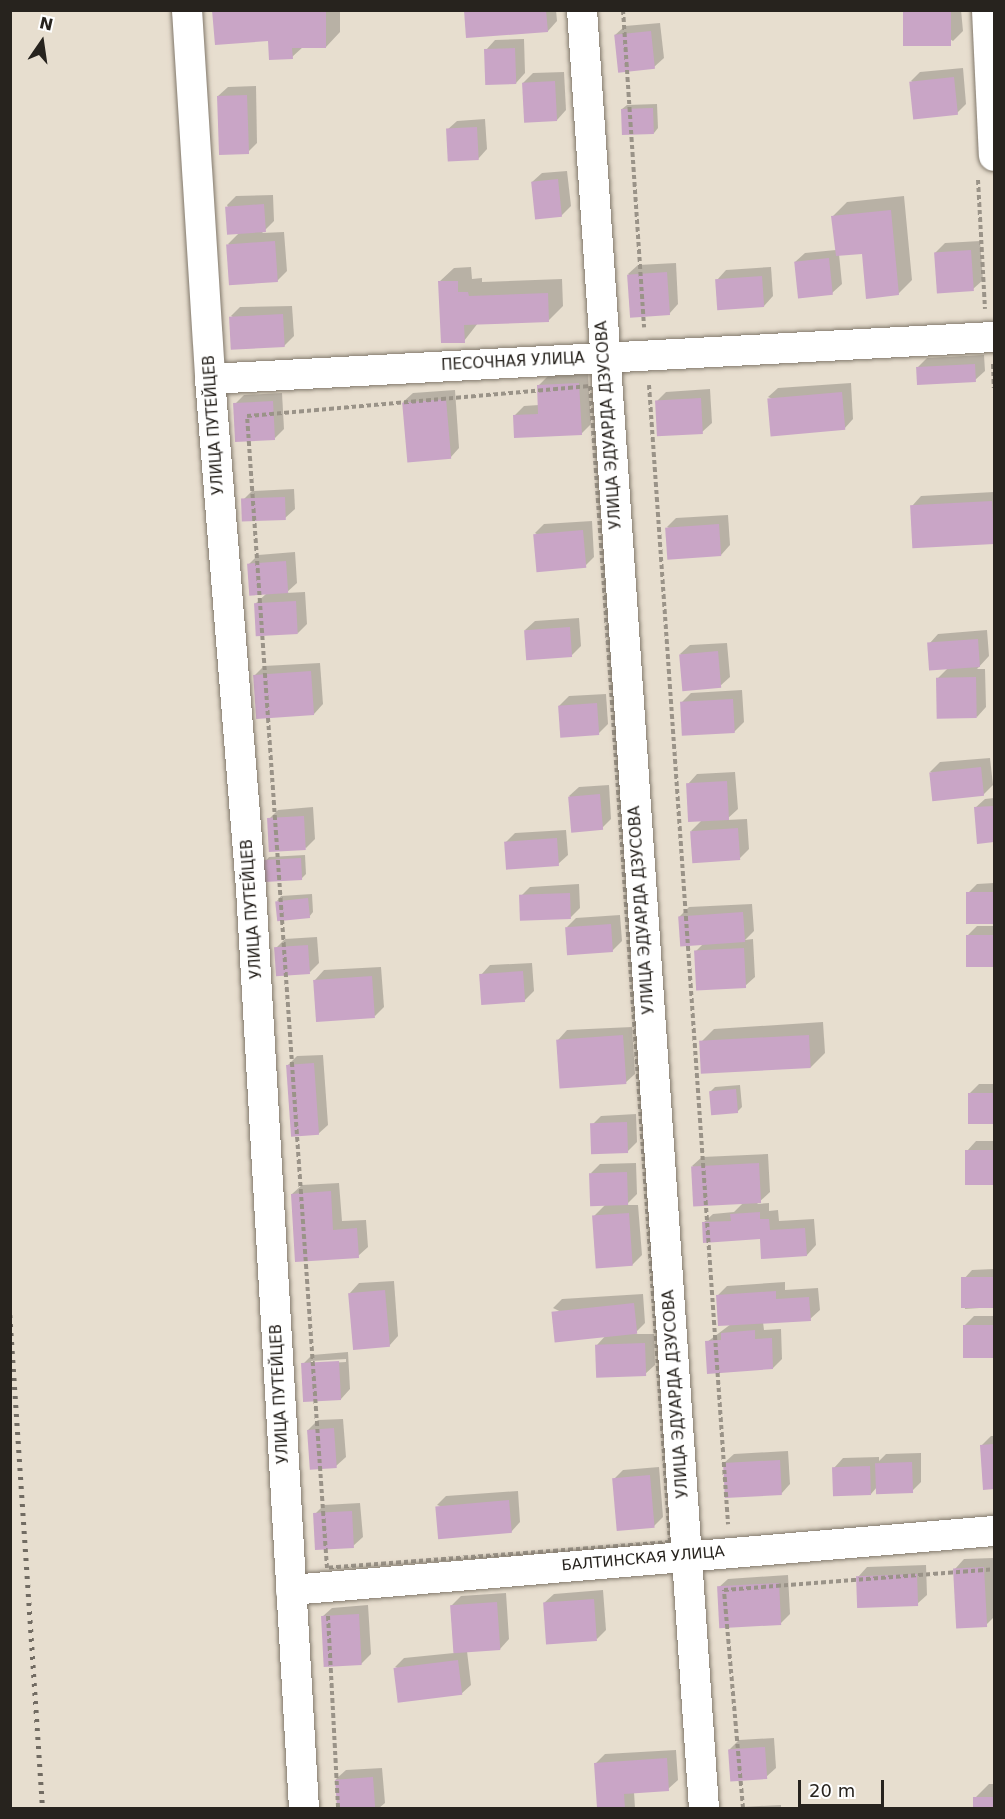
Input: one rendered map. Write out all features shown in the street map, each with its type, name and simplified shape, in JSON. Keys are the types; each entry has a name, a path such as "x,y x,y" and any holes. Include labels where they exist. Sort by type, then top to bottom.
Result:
{"street":[{"name":"УЛИЦА ПУТЕЙЦЕВ","path":"187,10 210,379 251,889 304,1809"},
{"name":"УЛИЦА ЭДУАРДА ДЗУСОВА","path":"582,10 679,1548 704,1809"},
{"path":"986,167 987,10"},
{"name":"ПЕСОЧНАЯ УЛИЦА","path":"210,379 605,357 994,348"},
{"name":"БАЛТИНСКАЯ УЛИЦА","path":"291,1590 679,1548 994,1531"}],"path":[{"path":"623,10 645,332"},
{"path":"975,309 987,308 986,167"},
{"path":"994,348 994,388"},
{"path":"649,379 729,1531"},
{"path":"590,386 679,1548 327,1568 247,416 590,386"},
{"path":"742,1809 724,1590 994,1569"},
{"path":"338,1615 326,1616 338,1809"}],"building":[{"path":"212,10 326,11 326,48 292,48 293,59 269,60 268,41 215,45"},
{"path":"464,10 546,10 548,32 466,38"},
{"path":"903,10 951,10 951,46 903,46"},
{"path":"651,31 655,69 618,73 614,35"},
{"path":"515,48 516,84 485,85 484,49"},
{"path":"954,77 958,115 913,119 909,82"},
{"path":"555,81 557,121 524,123 522,83"},
{"path":"247,95 249,154 219,155 217,96"},
{"path":"653,108 654,134 622,135 621,109"},
{"path":"477,127 479,160 448,162 446,129"},
{"path":"558,179 562,217 535,220 531,182"},
{"path":"264,204 266,232 227,235 225,207"},
{"path":"891,210 899,295 866,299 862,254 836,256 831,216"},
{"path":"275,241 278,282 229,285 226,244"},
{"path":"971,250 974,291 937,293 934,253"},
{"path":"829,258 833,295 798,298 794,262"},
{"path":"667,272 670,315 630,318 627,275"},
{"path":"762,276 764,307 717,310 715,279"},
{"path":"438,281 458,281 458,292 468,292 469,296 548,293 549,322 464,325 465,343 441,343"},
{"path":"283,314 285,347 231,350 229,317"},
{"path":"975,364 976,382 917,385 916,367"},
{"path":"579,383 582,435 514,438 513,415 538,414 537,385"},
{"path":"842,392 845,430 771,436 767,399"},
{"path":"701,398 703,434 657,436 655,400"},
{"path":"446,399 451,459 407,463 402,403"},
{"path":"273,401 275,440 235,442 233,403"},
{"path":"285,497 286,520 242,522 241,499"},
{"path":"992,501 994,544 912,548 910,505"},
{"path":"719,524 721,556 667,560 665,528"},
{"path":"583,530 586,568 537,572 533,534"},
{"path":"286,561 288,593 249,596 247,564"},
{"path":"296,601 298,634 256,636 254,603"},
{"path":"570,627 572,657 526,660 524,630"},
{"path":"978,639 980,667 929,670 927,643"},
{"path":"718,651 721,688 682,691 679,654"},
{"path":"311,671 314,715 256,719 253,675"},
{"path":"976,677 977,718 937,719 936,678"},
{"path":"733,699 735,733 682,736 680,702"},
{"path":"597,703 599,735 560,738 558,706"},
{"path":"981,767 984,796 932,801 929,772"},
{"path":"727,781 729,820 688,822 686,783"},
{"path":"600,794 603,830 571,833 568,797"},
{"path":"994,806 994,842 977,844 974,807"},
{"path":"304,816 306,850 269,852 267,818"},
{"path":"738,828 740,860 692,863 690,831"},
{"path":"557,838 559,866 506,870 504,842"},
{"path":"301,858 302,880 264,882 263,860"},
{"path":"966,892 994,892 994,924 966,924"},
{"path":"570,893 571,919 520,921 519,895"},
{"path":"308,898 310,918 277,921 275,901"},
{"path":"743,912 745,942 680,946 678,917"},
{"path":"611,924 613,952 567,955 565,927"},
{"path":"966,935 994,935 994,967 966,967"},
{"path":"308,945 310,974 276,976 274,947"},
{"path":"744,948 746,988 696,991 694,951"},
{"path":"523,971 525,1002 481,1005 479,974"},
{"path":"372,976 375,1018 316,1022 313,980"},
{"path":"623,1035 626,1084 560,1089 556,1040"},
{"path":"809,1035 811,1068 701,1074 699,1041"},
{"path":"314,1063 319,1135 291,1137 286,1065"},
{"path":"736,1089 738,1113 711,1115 709,1091"},
{"path":"968,1093 994,1093 994,1124 968,1124"},
{"path":"627,1122 628,1153 591,1154 590,1123"},
{"path":"965,1150 994,1150 994,1185 965,1185"},
{"path":"759,1163 761,1203 693,1207 691,1167"},
{"path":"627,1172 628,1205 590,1206 589,1173"},
{"path":"331,1191 333,1230 357,1228 359,1258 295,1262 291,1194"},
{"path":"760,1212 760,1219 769,1219 770,1230 805,1228 807,1256 761,1259 760,1239 703,1243 702,1222 731,1221 730,1214"},
{"path":"629,1213 633,1266 596,1268 592,1216"},
{"path":"961,1277 994,1277 994,1308 961,1308"},
{"path":"385,1290 390,1347 353,1350 348,1293"},
{"path":"776,1291 776,1299 809,1297 811,1321 718,1326 716,1295"},
{"path":"634,1303 637,1334 555,1343 551,1312"},
{"path":"963,1325 994,1325 994,1358 963,1358"},
{"path":"755,1330 755,1339 772,1338 773,1369 707,1374 705,1341 721,1340 721,1333"},
{"path":"645,1343 646,1376 596,1378 595,1345"},
{"path":"339,1361 341,1400 303,1402 301,1363"},
{"path":"334,1428 337,1468 310,1470 307,1430"},
{"path":"994,1444 994,1489 983,1490 980,1445"},
{"path":"780,1460 782,1495 725,1498 723,1463"},
{"path":"912,1462 913,1493 876,1494 875,1463"},
{"path":"870,1466 871,1495 833,1496 832,1467"},
{"path":"650,1475 655,1528 617,1531 612,1478"},
{"path":"509,1500 512,1533 438,1539 435,1506"},
{"path":"352,1511 354,1548 315,1550 313,1513"},
{"path":"984,1567 987,1627 956,1629 953,1569"},
{"path":"917,1574 918,1606 857,1608 856,1576"},
{"path":"779,1583 781,1625 719,1628 717,1586"},
{"path":"594,1599 597,1641 546,1644 543,1603"},
{"path":"497,1602 500,1650 453,1653 450,1605"},
{"path":"359,1614 362,1665 324,1667 321,1616"},
{"path":"458,1660 462,1695 398,1703 393,1668"},
{"path":"765,1747 767,1779 730,1782 728,1750"},
{"path":"667,1758 669,1791 624,1794 625,1808 597,1808 594,1763"},
{"path":"373,1777 375,1808 337,1808 335,1780"},
{"path":"973,1797 994,1797 994,1808 973,1808"}],"railway":[{"path":"10,1315 43,1808"}]}
